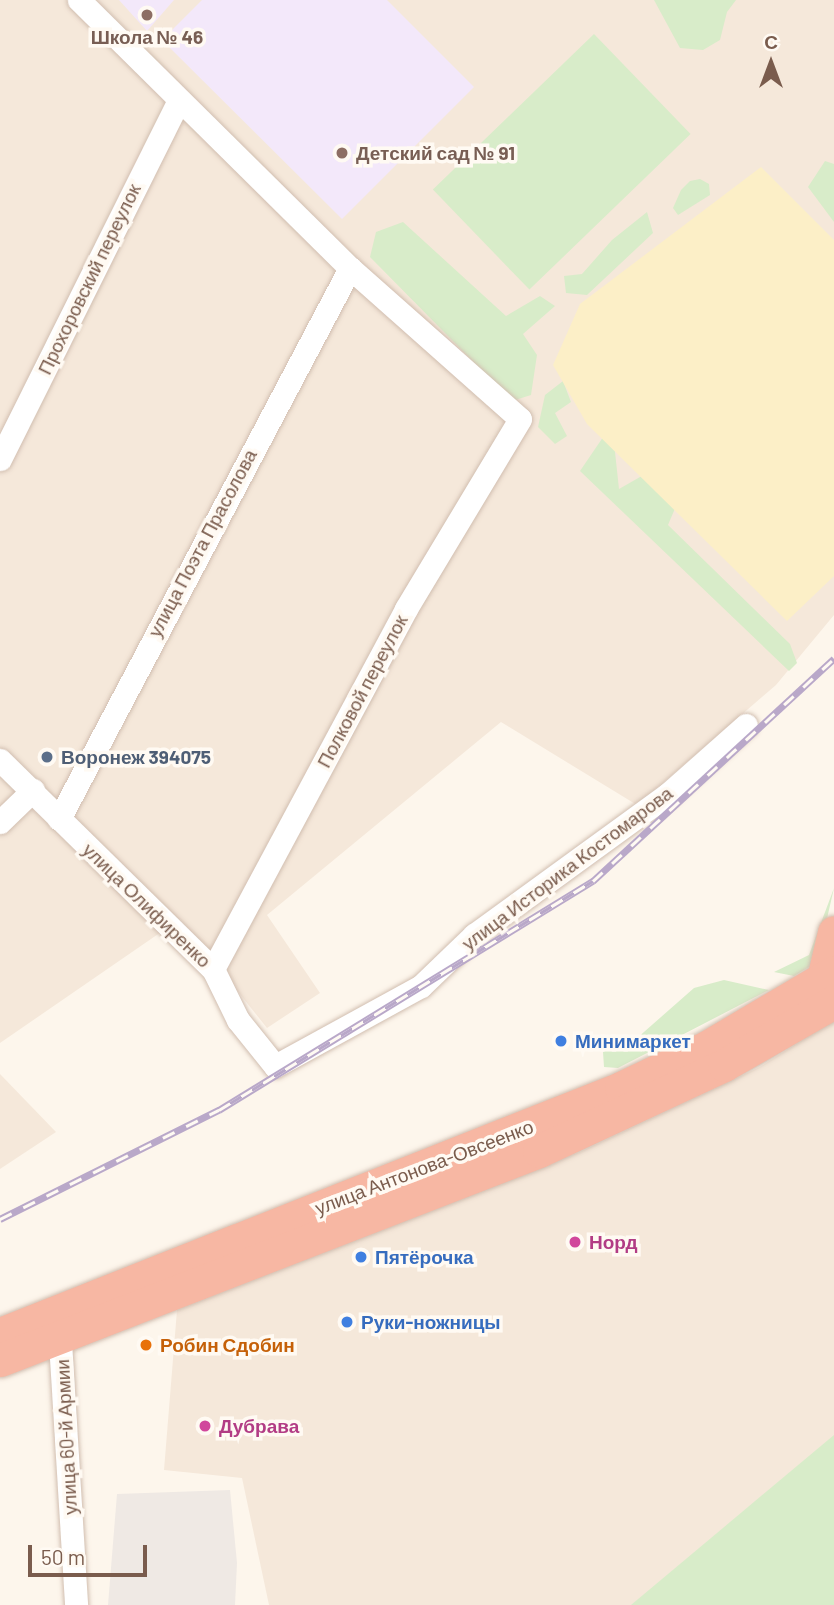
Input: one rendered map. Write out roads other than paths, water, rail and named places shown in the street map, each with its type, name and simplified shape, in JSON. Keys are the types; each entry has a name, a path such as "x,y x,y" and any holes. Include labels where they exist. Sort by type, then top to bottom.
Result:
{"highway":[{"path":"830,984 834,932"},
{"name":"улица Антонова-Овсеенко","path":"0,1360 59,1324 621,1088 830,984"},
{"name":"улица Антонова-Овсеенко","path":"0,1334 59,1324"}],"street":[{"path":"79,0 350,268"},
{"name":"Прохоровский переулок","path":"0,459 179,100"},
{"name":"Полковой переулок","path":"213,969 406,609 520,419 350,268"},
{"name":"улица Поэта Прасолова","path":"59,819 350,268"},
{"name":"улица Историка Костомарова","path":"275,1066 421,986 474,935 668,794 746,725"},
{"name":"улица Олифиренко","path":"0,760 213,969 238,1020 275,1066"},
{"path":"0,822 33,790"},
{"name":"улица 60-й Армии","path":"59,1324 76,1605"}],"railway":[{"path":"0,1219 219,1110 593,881 834,659"}],"place":[{"name":"Школа № 46","path":"147,15"},
{"name":"Детский сад № 91","path":"342,153"},
{"name":"Воронеж 394075","path":"47,757"},
{"name":"Минимаркет","path":"561,1041"},
{"name":"Норд","path":"575,1242"},
{"name":"Пятёрочка","path":"361,1257"},
{"name":"Руки-ножницы","path":"347,1322"},
{"name":"Робин Сдобин","path":"146,1345"},
{"name":"Дубрава","path":"205,1426"}]}
